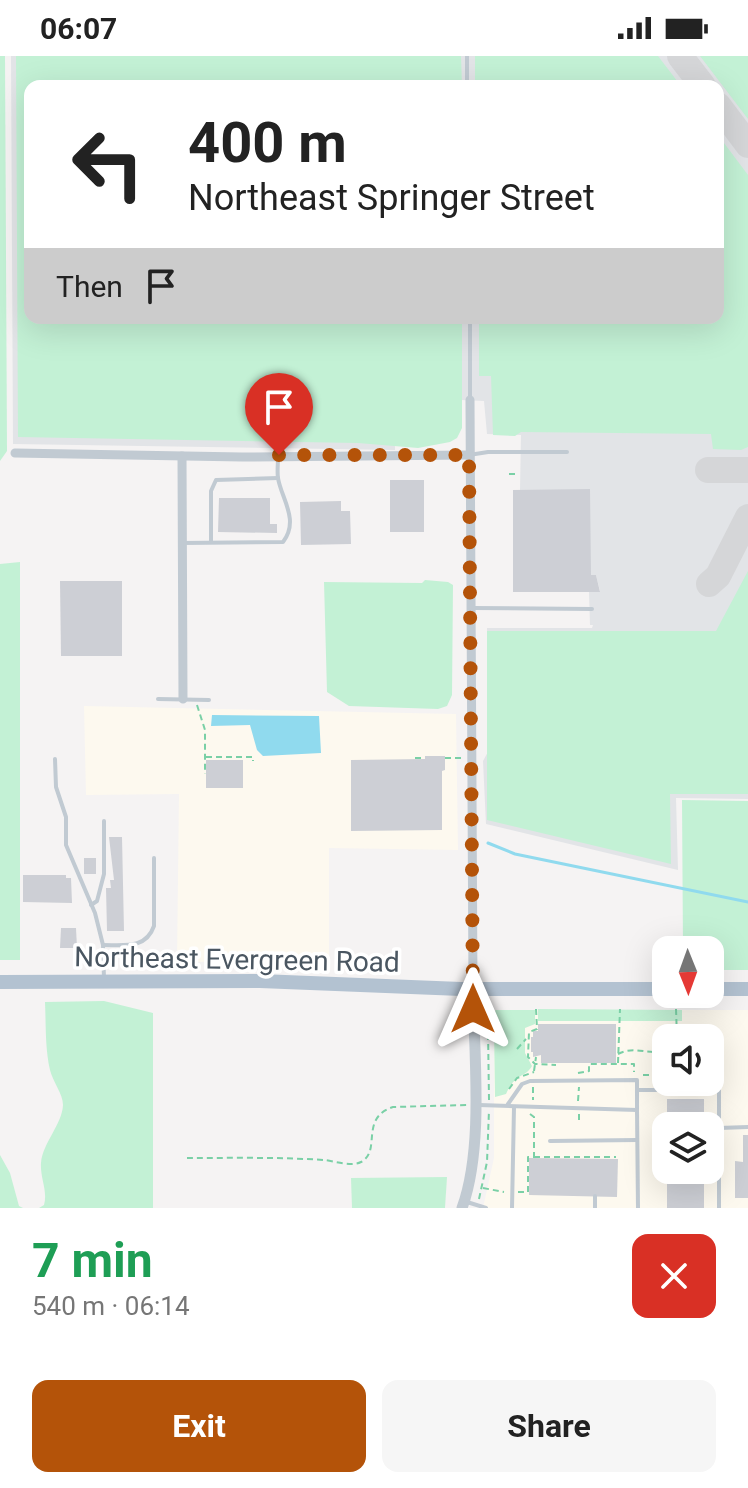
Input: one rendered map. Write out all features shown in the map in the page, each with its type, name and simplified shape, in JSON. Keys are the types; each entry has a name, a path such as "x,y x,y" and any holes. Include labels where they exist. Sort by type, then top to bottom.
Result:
{"main road":[{"name":"Northeast Evergreen Road","path":"0,982 260,981 473,989 652,989"},
{"path":"724,989 748,989"}],"street":[{"path":"463,1204 473,1160 469,1105 473,989 470,400"},
{"path":"15,453 469,455"},
{"path":"182,456 183,699"}],"lane":[{"path":"467,56 467,80"},
{"path":"470,324 470,400"},
{"path":"469,455 488,452 567,452"},
{"path":"182,543 283,542 288,535 289,511 278,478 279,455"},
{"path":"211,543 211,491 216,480 278,478"},
{"path":"471,608 592,609"},
{"path":"158,699 209,700"},
{"path":"55,759 56,787 66,817 66,845 91,905 103,945 104,981"},
{"path":"91,905 97,901 104,874 104,821"},
{"path":"103,945 137,945 151,935 154,926 154,858"},
{"path":"507,1105 522,1084 530,1081 637,1080 638,1208"},
{"path":"637,1090 719,1090 719,1112"},
{"path":"469,1105 637,1110"},
{"path":"512,1208 514,1106"},
{"path":"724,1128 748,1127"},
{"path":"550,1141 637,1140"},
{"path":"719,1184 719,1208"},
{"path":"595,1196 595,1208"},
{"path":"463,1204 486,1208"}],"path":[{"path":"509,474 517,474"},
{"path":"196,705 205,730 205,774"},
{"path":"205,757 253,757 253,761"},
{"path":"415,758 425,758"},
{"path":"445,758 461,758"},
{"path":"517,1049 529,1032 537,1029 536,1009"},
{"path":"618,1064 620,1009"},
{"path":"676,1009 677,1024"},
{"path":"526,1038 528,1057 536,1064 556,1065"},
{"path":"617,1054 633,1048 652,1052"},
{"path":"534,1074 536,1057"},
{"path":"578,1073 589,1071 589,1064 634,1064 636,1075 652,1075"},
{"path":"533,1086 533,1102"},
{"path":"578,1103 579,1086"},
{"path":"187,1158 298,1159 353,1164 360,1162 370,1152 371,1127 384,1110 393,1107 469,1105"},
{"path":"579,1113 579,1123"},
{"path":"578,1148 578,1157"},
{"path":"534,1157 616,1157"}],"shaded area":[{"path":"11,56 748,56 748,799 676,798 678,870 486,824 483,761 489,750 487,628 592,628 589,592 600,591 596,575 591,575 520,490 521,435 487,434 484,401 461,400 395,445 395,450 13,444"},
{"path":"84,706 456,714 458,850 329,848 329,961 177,962 179,794 86,795"},
{"path":"496,1010 748,1010 748,1208 483,1208 494,1158 494,1029 491,1014"}],"green space":[{"path":"0,56 5,56 7,451 0,461"},
{"path":"16,56 461,56 462,80 24,80 24,324 462,324 462,428 457,438 418,448 358,443 18,437"},
{"path":"475,56 658,56 676,80 475,80"},
{"path":"700,56 748,56 748,119 724,88 724,80 718,80"},
{"path":"724,143 748,175 748,447 741,450 713,449 711,434 521,432 515,436 493,435 491,376 479,376 479,324 724,324"},
{"path":"20,562 20,960 0,960 0,564"},
{"path":"748,571 748,794 670,794 671,864 487,820 487,631 716,631"},
{"path":"425,580 453,585 452,695 447,706 438,709 349,706 327,692 324,582 422,583"},
{"path":"682,800 748,801 748,970 724,970 724,936 683,936"},
{"path":"104,1001 153,1013 153,1208 39,1208 45,1200 42,1155 63,1105 48,1062 45,1002"},
{"path":"538,1009 682,1010 682,1021 538,1021"},
{"path":"496,1010 535,1010 535,1024 525,1028 525,1053 532,1066 513,1082 506,1094 495,1097 491,1014"},
{"path":"0,1155 10,1173 19,1206 23,1208 0,1208"},
{"path":"447,1177 445,1208 352,1208 351,1178"}],"water":[{"path":"212,715 319,716 321,753 263,756 257,750 250,725 211,726"}],"building":[{"path":"390,480 424,480 424,532 390,532"},
{"path":"590,489 591,575 596,575 600,592 513,592 513,490"},
{"path":"219,498 270,498 270,524 277,524 277,533 218,532"},
{"path":"341,501 341,511 350,511 351,544 301,545 300,502"},
{"path":"60,581 122,581 122,656 61,656"},
{"path":"425,756 445,756 442,830 351,831 351,760 425,759"},
{"path":"206,760 243,760 243,788 206,788"},
{"path":"109,837 122,837 124,931 107,931 106,888 111,888 110,880 114,880"},
{"path":"84,858 96,858 96,874 84,874"},
{"path":"23,875 66,875 66,878 71,878 72,903 23,902"},
{"path":"61,928 76,928 77,948 60,948"},
{"path":"538,1024 616,1024 616,1063 541,1063 541,1055 533,1057 531,1052 531,1037 533,1031 538,1031"},
{"path":"667,1099 704,1099 704,1112 667,1112"},
{"path":"743,1135 748,1135 748,1198 735,1198 735,1161 743,1162"},
{"path":"529,1158 618,1159 617,1197 529,1195"},
{"path":"667,1184 704,1184 704,1208 667,1208"}],"waterway":[{"path":"488,843 515,854 748,902"}],"taxiway":[{"path":"680,56 698,80"},
{"path":"724,113 748,145"},
{"path":"708,470 748,470"},
{"path":"709,584 718,576 748,517"}],"route":[{"path":"279,455 469,455 473,1009"}]}
